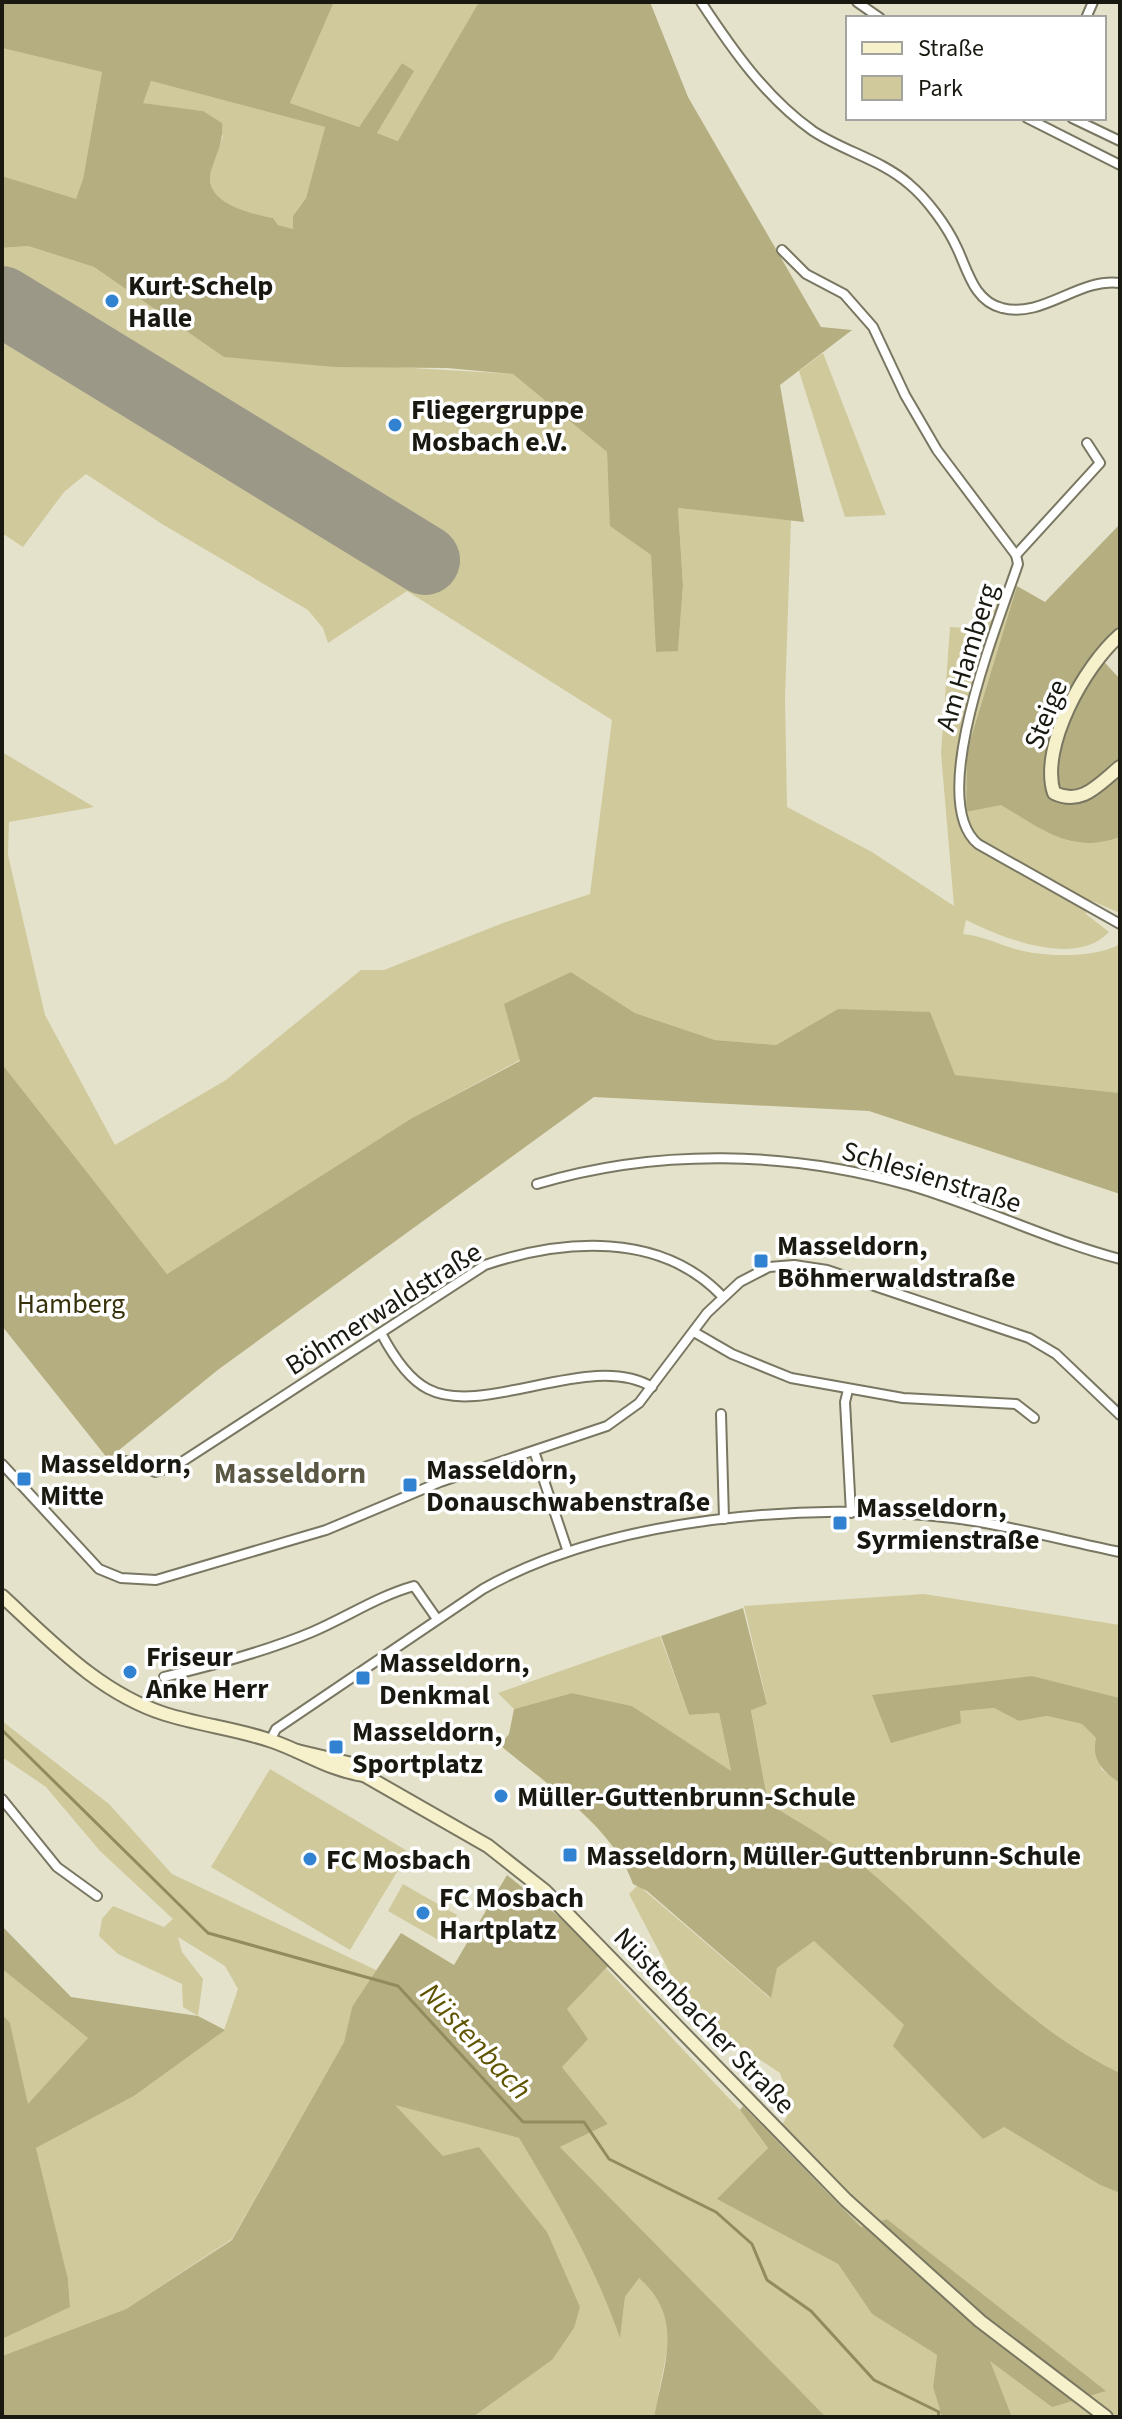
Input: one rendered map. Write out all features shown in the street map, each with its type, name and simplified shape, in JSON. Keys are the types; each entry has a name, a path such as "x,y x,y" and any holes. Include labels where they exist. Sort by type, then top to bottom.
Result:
{"main road":[{"name":"Steige","path":"1120,635 1106,647 1082,685 1059,731 1048,775 1054,793 1075,799 1085,795 1120,767"},
{"name":"Nüstenbacher Straße","path":"2,1596 63,1652 117,1693 164,1714 270,1741 297,1751 321,1765 364,1775 488,1846 545,1891 846,2200 980,2321 1106,2417"}],"street":[{"path":"701,2 738,57 779,102 813,131 909,183 956,245 970,280 987,303 1005,309 1026,309 1096,283 1120,283"},
{"path":"857,2 877,16"},
{"path":"1031,120 1120,165"},
{"path":"1076,120 1120,141"},
{"name":"Am Hamberg","path":"782,250 806,274 844,294 873,327 905,395 937,450 1016,555 1018,564 961,744 961,817 966,833 978,844 1120,924"},
{"name":"Am Hamberg","path":"1016,555 1100,463 1087,443"},
{"name":"Schlesienstraße","path":"537,1184 602,1168 665,1160 776,1159 841,1169 908,1185 1120,1259"},
{"name":"Böhmerwaldstraße","path":"126,1461 155,1472 174,1467 485,1265 566,1244 617,1246 649,1254 682,1268 722,1296"},
{"path":"2,1464 99,1569 121,1578 156,1580 326,1530 440,1482 607,1426 625,1415 652,1387 722,1296 754,1273 769,1267 794,1265 827,1270 1029,1338 1056,1354 1120,1415"},
{"path":"694,1332 732,1354 791,1378 903,1398 1016,1404 1034,1418"},
{"path":"381,1333 416,1381 442,1395 468,1395 611,1375 631,1377 652,1387"},
{"path":"848,1390 845,1402 851,1513"},
{"path":"721,1414 724,1519"},
{"path":"534,1451 567,1549"},
{"path":"270,1741 276,1729 437,1619 519,1569 567,1549 621,1536 724,1519 851,1513 957,1519 1120,1552"},
{"path":"164,1677 230,1661 284,1642 391,1592 414,1586 437,1619"},
{"path":"2,1799 57,1867 97,1896"}],"green space":[{"path":"2,2 334,2 290,103 359,127 402,63 414,71 377,133 398,141 479,2 650,2 688,97 821,327 852,330 780,385 804,522 678,508 683,585 678,651 656,652 651,555 610,526 607,452 513,374 447,368 335,367 224,357 94,267 28,246 2,248 2,176 76,199 83,179 102,72 2,48","holes":["151,81 325,127 306,198 293,216 293,229 278,225 273,218 231,205 214,191 210,182 211,171 221,142 222,123 203,111 143,103"]},
{"path":"334,2 479,2 399,141 377,133 413,71 402,63 359,127 290,103"},
{"path":"2,48 102,72 83,179 76,200 2,176"},
{"path":"151,81 325,127 306,198 293,216 293,229 278,225 273,218 232,206 215,193 210,174 223,136 203,111 142,103"},
{"path":"28,246 94,267 225,357 513,374 607,452 611,526 651,555 657,652 678,650 683,585 678,508 791,520 785,698 787,807 872,852 954,906 941,753 950,627 963,628 1017,586 967,751 966,812 1001,804 1043,830 1071,841 1102,842 1120,837 1120,913 1092,901 1086,914 1109,932 1095,943 1078,948 1059,949 1018,941 966,920 963,934 1050,955 1089,954 1120,944 1120,1093 954,1075 838,1009 776,1045 715,1040 635,1013 571,972 520,1060 412,1118 167,1274 2,1064 2,752 94,807 9,822 8,855 45,1015 115,1145 226,1080 361,970 384,970 503,923 590,894 612,720 407,591 328,643 323,628 308,610 162,524 86,474 64,492 23,547 2,533 2,248"},
{"path":"823,353 886,515 845,517 799,371"},
{"path":"1120,524 1120,625 1094,651 1120,679 1120,837 1102,842 1071,841 1043,830 1001,805 966,812 967,751 1017,586 1045,602"},
{"name":"Hamberg","path":"571,972 635,1013 715,1040 776,1045 838,1009 930,1012 955,1075 1120,1093 1120,1194 869,1111 594,1097 219,1369 108,1459 2,1326 2,1064 167,1274 412,1118 520,1061 504,1004"},
{"path":"924,1594 1120,1625 1120,1698 1031,1676 959,1711 994,1708 1019,1721 1047,1716 1082,1724 1096,1738 1101,1769 1120,1783 1120,2073 1049,2030 984,1976 860,1863 768,1803 751,1709 767,1703 744,1606"},
{"path":"743,1608 767,1704 751,1710 768,1803 860,1863 984,1976 1049,2030 1120,2073 1120,2193 1100,2185 1004,2127 983,2139 893,2046 904,2025 814,1941 777,1968 771,1998 647,1891 633,1884 623,1862 594,1824 500,1745 509,1734 514,1709 572,1693 632,1706 731,1771 719,1713 689,1715 661,1636"},
{"path":"660,1636 689,1715 719,1713 731,1772 632,1706 572,1693 514,1709 498,1693"},
{"path":"1032,1676 1120,1698 1120,1783 1100,1765 1095,1753 1096,1738 1082,1724 1047,1716 1019,1721 994,1708 960,1711 961,1723 891,1743 872,1695"},
{"path":"2,1721 109,1804 172,1874 378,1971 352,2007 344,2042 232,2239 126,2309 2,2356 2,2339 70,2306 68,2279 36,2148 134,2096 224,2030 238,1989 225,1966 178,1937 182,1952 203,1979 198,2016 183,2007 182,1984 118,1954 99,1936 102,1919 113,1906 164,1927 173,1919 100,1851 46,1787 2,1757"},
{"name":"FC Mosbach","path":"270,1769 409,1852 350,1950 211,1867"},
{"path":"507,1875 568,1924 610,1964 567,2009 588,2039 562,2067 608,2124 560,2147 826,2417 654,2417 668,2343 662,2309 653,2293 639,2278 625,2297 620,2338 587,2260 519,2138 395,2105 443,2156 479,2147 547,2232 580,2307 574,2328 552,2360 473,2417 2,2417 2,2356 126,2309 232,2240 344,2042 352,2007 401,1933 454,1965"},
{"name":"FC Mosbach Hartplatz","path":"403,1884 457,1915 442,1942 388,1911"},
{"path":"638,1885 770,1998 777,1968 814,1941 905,2026 1004,2127 1100,2185 1120,2193 1120,2417 1012,2417 989,2360 1105,2391 887,2219 861,2227 775,2137 792,2108 780,2073 721,2034 680,1992 629,1894"},
{"path":"2,1926 71,1997 198,2016 225,2030 134,2096 36,2148 68,2279 70,2307 2,2339 2,2014 10,2023 28,2104 88,2038 2,1969"},
{"path":"606,1968 740,2110 768,2148 718,2199 838,2264 872,2314 937,2355 933,2387 942,2417 826,2417 560,2147 608,2124 562,2067 567,2009"},
{"path":"2,1969 88,2038 28,2105 10,2023 2,2014"},
{"path":"393,2104 519,2138 574,2234 620,2336 625,2297 639,2277 662,2301 670,2336 654,2417 473,2417 552,2360 443,2156"},
{"path":"743,2106 861,2227 887,2219 1106,2391 1052,2407 990,2361 1012,2417 942,2417 933,2387 937,2355 872,2314 838,2264 717,2199 768,2148 740,2110"}],"waterway":[{"name":"Nüstenbach","path":"2,1730 208,1933 398,1986 523,2122 584,2122 609,2159 716,2212 752,2244 767,2280 811,2311 874,2380 939,2412 938,2417"}],"runway":[{"path":"2,301 425,560"}],"place":[{"name":"Kurt-Schelp Halle","path":"112,301"},
{"name":"Fliegergruppe Mosbach e.V.","path":"395,425"},
{"name":"Masseldorn, Böhmerwaldstraße","path":"761,1261"},
{"name":"Masseldorn, Mitte","path":"24,1479"},
{"name":"Masseldorn, Donauschwabenstraße","path":"410,1485"},
{"name":"Masseldorn, Syrmienstraße","path":"840,1523"},
{"name":"Friseur Anke Herr","path":"130,1672"},
{"name":"Masseldorn, Denkmal","path":"363,1678"},
{"name":"Masseldorn, Sportplatz","path":"336,1747"},
{"name":"Müller-Guttenbrunn-Schule","path":"501,1796"},
{"name":"Masseldorn, Müller-Guttenbrunn-Schule","path":"570,1855"},
{"name":"FC Mosbach","path":"310,1859"},
{"name":"FC Mosbach Hartplatz","path":"423,1913"}],"district":[{"name":"Masseldorn","path":"290,1473"}]}
